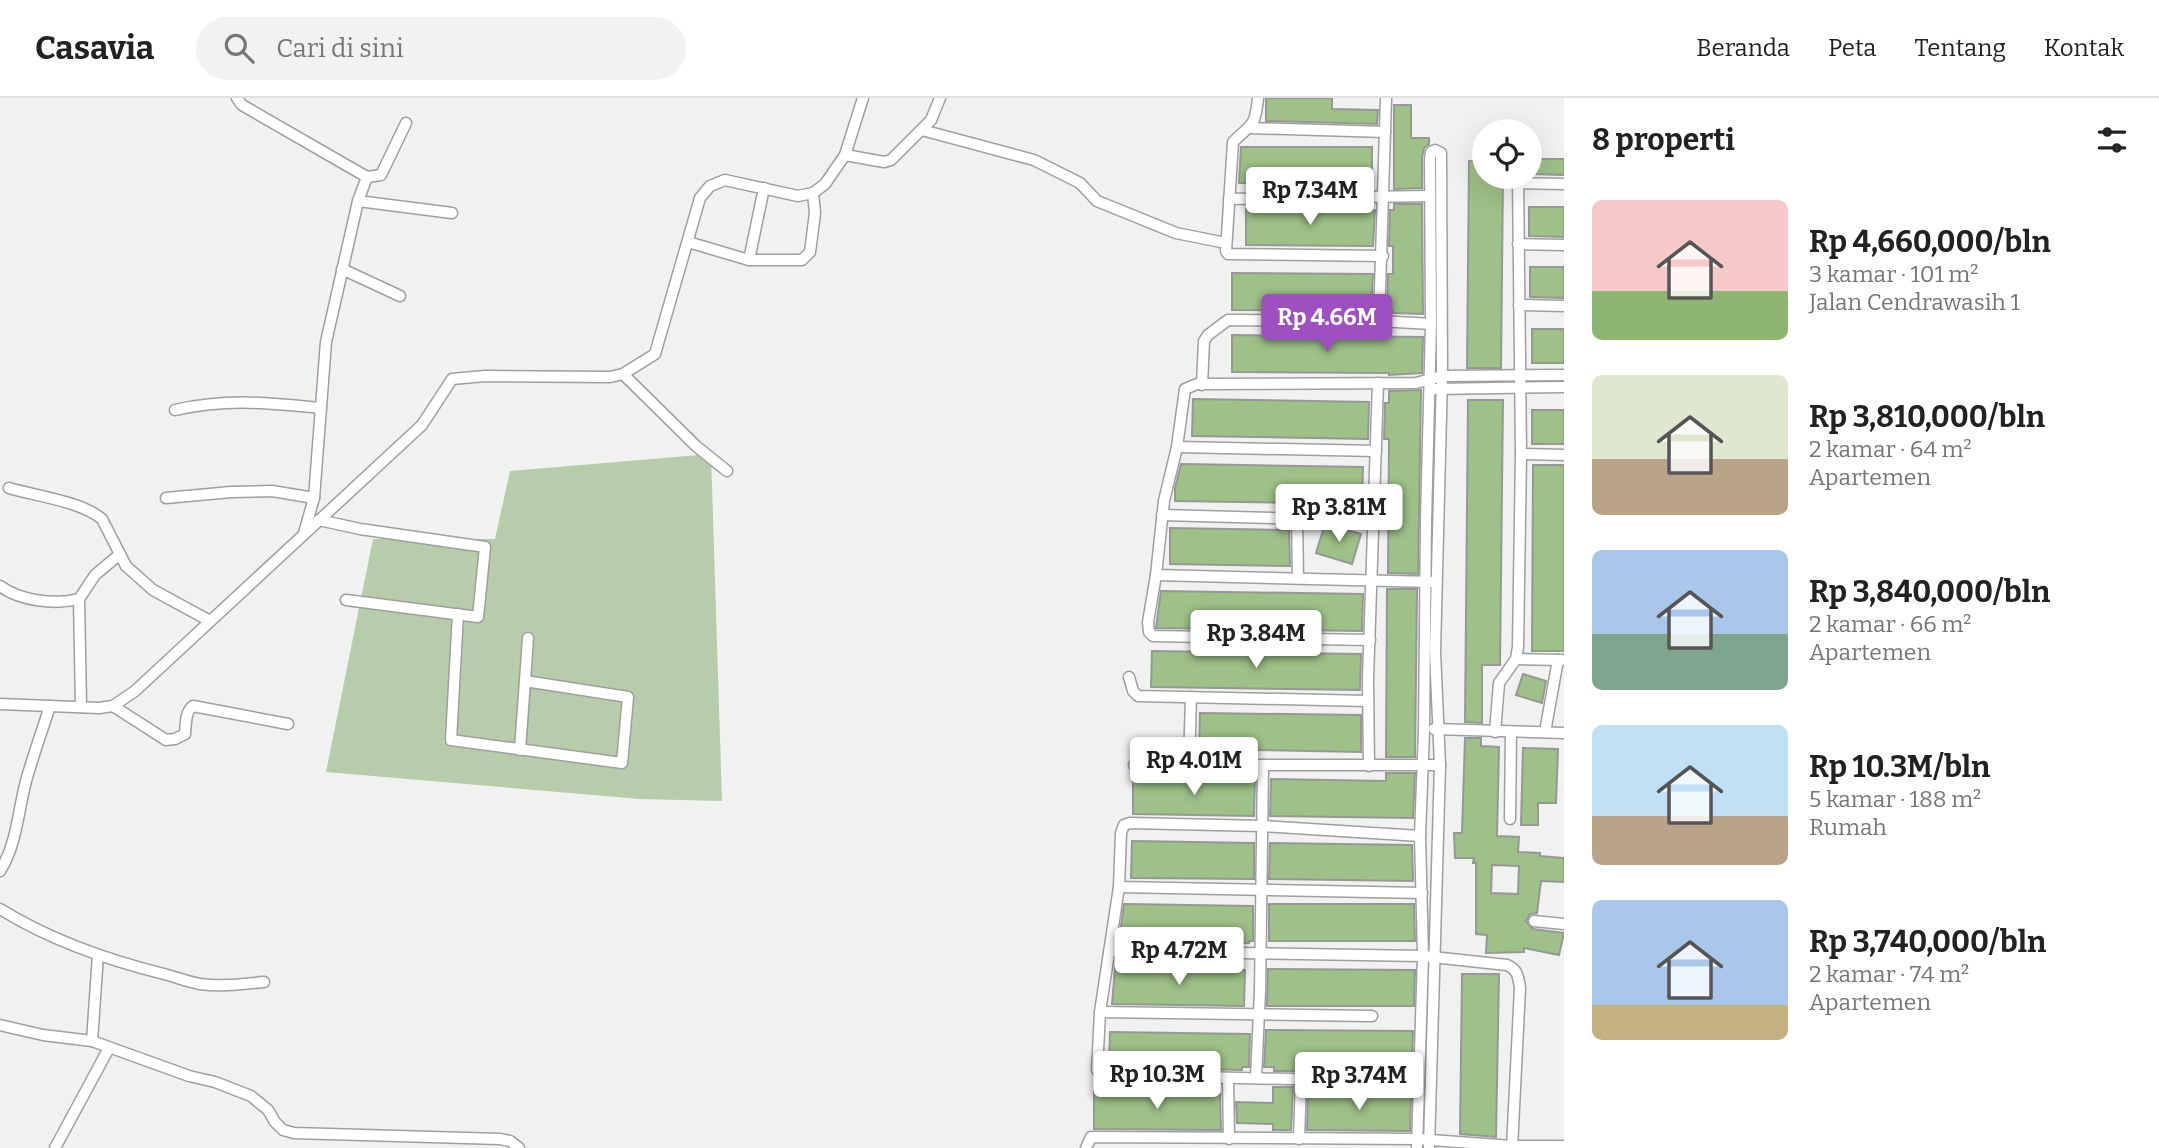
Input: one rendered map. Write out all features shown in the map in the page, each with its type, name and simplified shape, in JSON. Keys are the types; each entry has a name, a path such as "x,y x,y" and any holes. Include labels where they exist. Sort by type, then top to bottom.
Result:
{"street":[{"path":"237,98 242,106 367,177 381,176 406,123"},
{"path":"0,704 113,706 135,691 422,425 452,379 485,376 610,377 623,374 655,354 700,198 710,186 725,180 799,195 813,192 825,184 845,155 863,98"},
{"path":"845,155 884,162 891,160 931,120 940,98"},
{"path":"1258,98 1257,113 1250,128 1233,142 1226,243 1228,254 1382,256"},
{"path":"1379,321 1386,98"},
{"path":"1250,128 1385,132"},
{"path":"922,130 1034,160 1080,183 1097,201 1176,233 1226,243"},
{"path":"1417,1144 1423,956 1420,836 1424,730 1432,582 1442,390 1434,381 1432,324 1430,155 1435,150 1441,153 1442,177 1434,381 1426,521 1432,582 1440,765 1429,1144"},
{"path":"304,533 314,498 326,342 358,201 367,177"},
{"path":"1542,182 1564,184"},
{"path":"748,260 764,188"},
{"path":"1495,732 1499,683 1516,659 1521,454 1518,189"},
{"path":"688,242 748,260 802,260 810,252 815,213 813,192"},
{"path":"1228,199 1430,197"},
{"path":"358,201 452,213"},
{"path":"1518,244 1564,245"},
{"path":"342,269 400,296"},
{"path":"1519,305 1564,306"},
{"path":"1202,385 1204,341 1228,320 1432,324"},
{"path":"623,374 696,446 727,471"},
{"path":"1370,640 1153,636 1149,632 1162,515 1177,447 1185,389 1192,384 1416,383 1520,374 1564,375"},
{"path":"1369,766 1368,701 1378,383"},
{"path":"1442,390 1564,387"},
{"path":"175,410 209,403 256,401 321,408"},
{"path":"1177,447 1376,450"},
{"path":"1521,454 1564,455"},
{"path":"9,488 81,507 96,514 102,519 126,566 153,590 210,621"},
{"path":"166,498 272,491 314,498"},
{"path":"1162,515 1374,522"},
{"path":"1297,519 1298,578"},
{"path":"319,520 485,547 478,617 346,600"},
{"path":"81,707 79,599 95,575 120,554"},
{"path":"1156,575 1432,582"},
{"path":"0,586 24,598 71,601 79,599"},
{"path":"458,614 451,740 622,763 628,697 525,681"},
{"path":"520,750 528,638"},
{"path":"1516,659 1561,660 1545,732"},
{"path":"1129,677 1133,691 1138,696 1368,701"},
{"path":"1189,765 1191,697"},
{"path":"0,871 10,848 26,782 50,706"},
{"path":"113,706 166,740 175,740 185,734 189,709 193,706 288,724"},
{"path":"1424,730 1564,733"},
{"path":"1510,819 1511,732"},
{"path":"1133,765 1440,765"},
{"path":"1256,1078 1261,952 1262,765"},
{"path":"1418,1082 1101,1074 1097,1070 1100,1012 1119,887 1121,832 1124,825 1262,826 1420,836"},
{"path":"1119,887 1422,893"},
{"path":"0,909 49,935 99,955 200,984 264,982"},
{"path":"1534,920 1564,925"},
{"path":"1109,951 1423,956 1514,968 1518,975 1512,1147"},
{"path":"92,1041 99,955"},
{"path":"1100,1012 1372,1016"},
{"path":"0,1025 43,1035 92,1041 189,1076 215,1082 251,1096 268,1110 283,1130 294,1133 500,1139 510,1141 519,1148"},
{"path":"55,1148 109,1048"},
{"path":"1228,1078 1228,1139"},
{"path":"1298,1139 1301,1079"},
{"path":"1086,1148 1091,1137 1228,1139 1255,1144 1298,1139 1512,1147 1564,1146"}],"green space":[{"path":"711,454 722,801 640,799 326,772 373,539 495,539 510,471"}],"building":[{"path":"1266,98 1332,98 1332,109 1378,110 1377,124 1266,121"},
{"path":"1394,105 1411,105 1411,138 1429,138 1422,158 1422,188 1394,189"},
{"path":"1241,147 1372,147 1372,184 1239,183"},
{"path":"1542,159 1564,159 1564,175 1542,174"},
{"path":"1469,161 1472,161 1472,189 1503,189 1501,368 1467,368"},
{"path":"1394,204 1422,204 1423,314 1387,311 1388,274 1393,274 1393,246 1389,246 1390,210 1394,210"},
{"path":"1529,207 1564,207 1564,237 1529,236"},
{"path":"1246,209 1375,210 1373,246 1246,245"},
{"path":"1530,267 1564,267 1564,298 1530,297"},
{"path":"1232,273 1373,274 1371,311 1232,310"},
{"path":"1532,329 1564,329 1564,363 1532,363"},
{"path":"1232,335 1423,337 1422,373 1389,375 1232,372"},
{"path":"1421,390 1418,574 1388,573 1389,439 1384,439 1385,403 1389,403 1389,391"},
{"path":"1193,399 1369,402 1368,439 1192,436"},
{"path":"1468,400 1503,400 1500,665 1482,665 1482,723 1465,722"},
{"path":"1532,410 1564,410 1564,444 1532,444"},
{"path":"1181,464 1363,467 1362,504 1175,501"},
{"path":"1533,465 1564,465 1564,651 1532,651"},
{"path":"1324,527 1361,534 1352,564 1316,553"},
{"path":"1170,528 1289,530 1290,566 1170,564"},
{"path":"1387,589 1417,589 1415,757 1386,757"},
{"path":"1161,591 1363,594 1362,631 1156,628"},
{"path":"1152,651 1361,654 1360,690 1151,687"},
{"path":"1523,674 1546,681 1542,703 1516,695"},
{"path":"1200,713 1361,715 1361,752 1199,749"},
{"path":"1465,738 1481,738 1481,746 1499,747 1497,836 1519,837 1518,852 1564,858 1564,882 1541,881 1537,913 1530,914 1526,921 1533,929 1564,933 1559,955 1524,948 1524,952 1486,953 1487,935 1476,934 1476,863 1473,863 1474,858 1455,858 1454,833 1462,833","holes":["1492,865 1519,866 1518,894 1491,893"]},
{"path":"1523,748 1558,749 1556,803 1538,803 1538,825 1521,825"},
{"path":"1386,773 1415,773 1413,818 1270,816 1271,779 1386,781"},
{"path":"1133,778 1255,780 1254,816 1133,814"},
{"path":"1132,841 1254,843 1254,879 1131,878"},
{"path":"1270,843 1412,845 1413,881 1269,879"},
{"path":"1124,904 1253,906 1253,941 1119,941"},
{"path":"1269,904 1414,904 1415,941 1269,941"},
{"path":"1115,968 1245,970 1244,1006 1112,1004"},
{"path":"1268,969 1415,970 1414,1006 1267,1006"},
{"path":"1462,974 1499,974 1496,1137 1460,1134"},
{"path":"1266,1030 1413,1031 1412,1068 1297,1067 1297,1071 1274,1071 1274,1067 1264,1067"},
{"path":"1110,1032 1250,1034 1249,1067 1242,1067 1242,1070 1109,1067"},
{"path":"1273,1087 1293,1087 1291,1130 1273,1130 1273,1124 1237,1123 1236,1102 1273,1103"},
{"path":"1094,1092 1220,1094 1221,1130 1094,1129"},
{"path":"1308,1094 1411,1094 1410,1131 1307,1130"}]}
